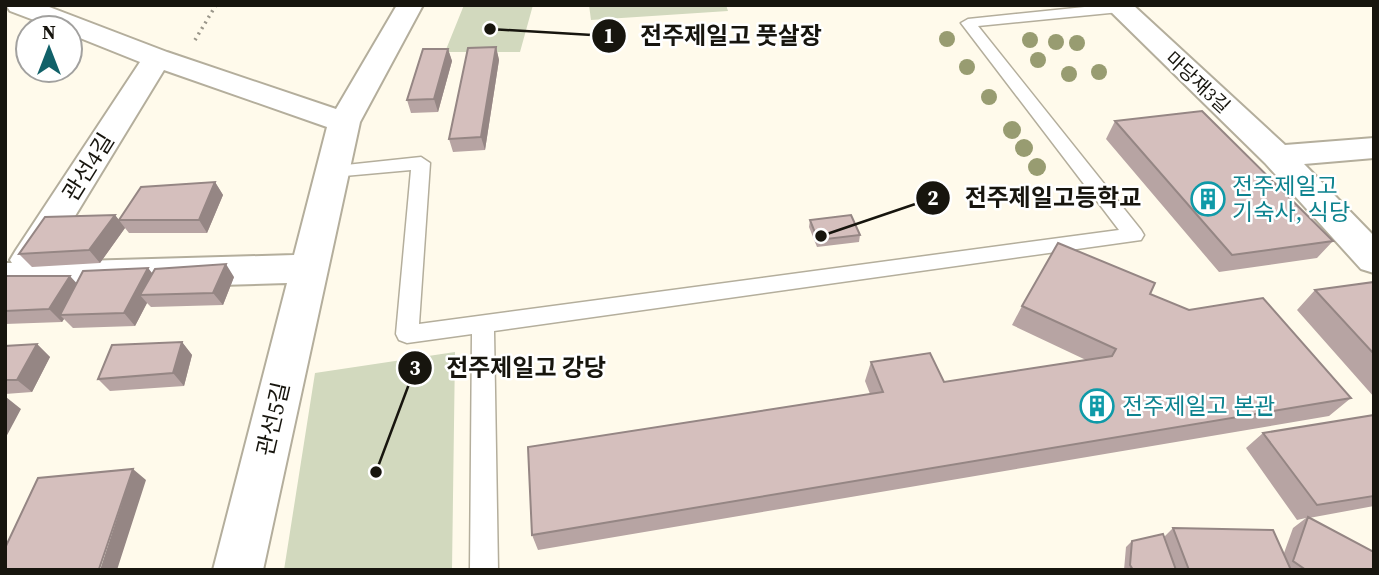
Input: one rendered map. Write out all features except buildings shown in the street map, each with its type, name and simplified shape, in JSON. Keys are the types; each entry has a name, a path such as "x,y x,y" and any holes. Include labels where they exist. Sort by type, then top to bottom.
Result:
{"street":[{"path":"5,15 16,5 344,122"},
{"name":"관선5길","path":"238,570 344,122 410,5"},
{"name":"마당재3길","path":"1119,6 1277,156 1374,259"},
{"name":"관선4길","path":"10,283 169,61"},
{"path":"1277,156 1374,148"},
{"path":"10,283 309,268"}],"lane":[{"path":"970,5 983,21"},
{"path":"333,171 421,163 407,334 1134,235 968,23 1119,6"},
{"path":"483,324 484,570"}],"path":[{"path":"169,61 216,5"}],"green space":[{"path":"464,5 533,5 520,52 445,52"},
{"path":"589,5 726,5 728,11 591,20"},
{"path":"455,352 452,570 284,570 315,373"}],"place":[{"name":"전주제일고 풋살장","path":"490,29"},
{"name":"전주제일고 기숙사, 식당","path":"1208,199"},
{"name":"전주제일고등학교","path":"821,236"},
{"name":"전주제일고 본관","path":"1097,406"},
{"name":"전주제일고 강당","path":"376,472"}]}
